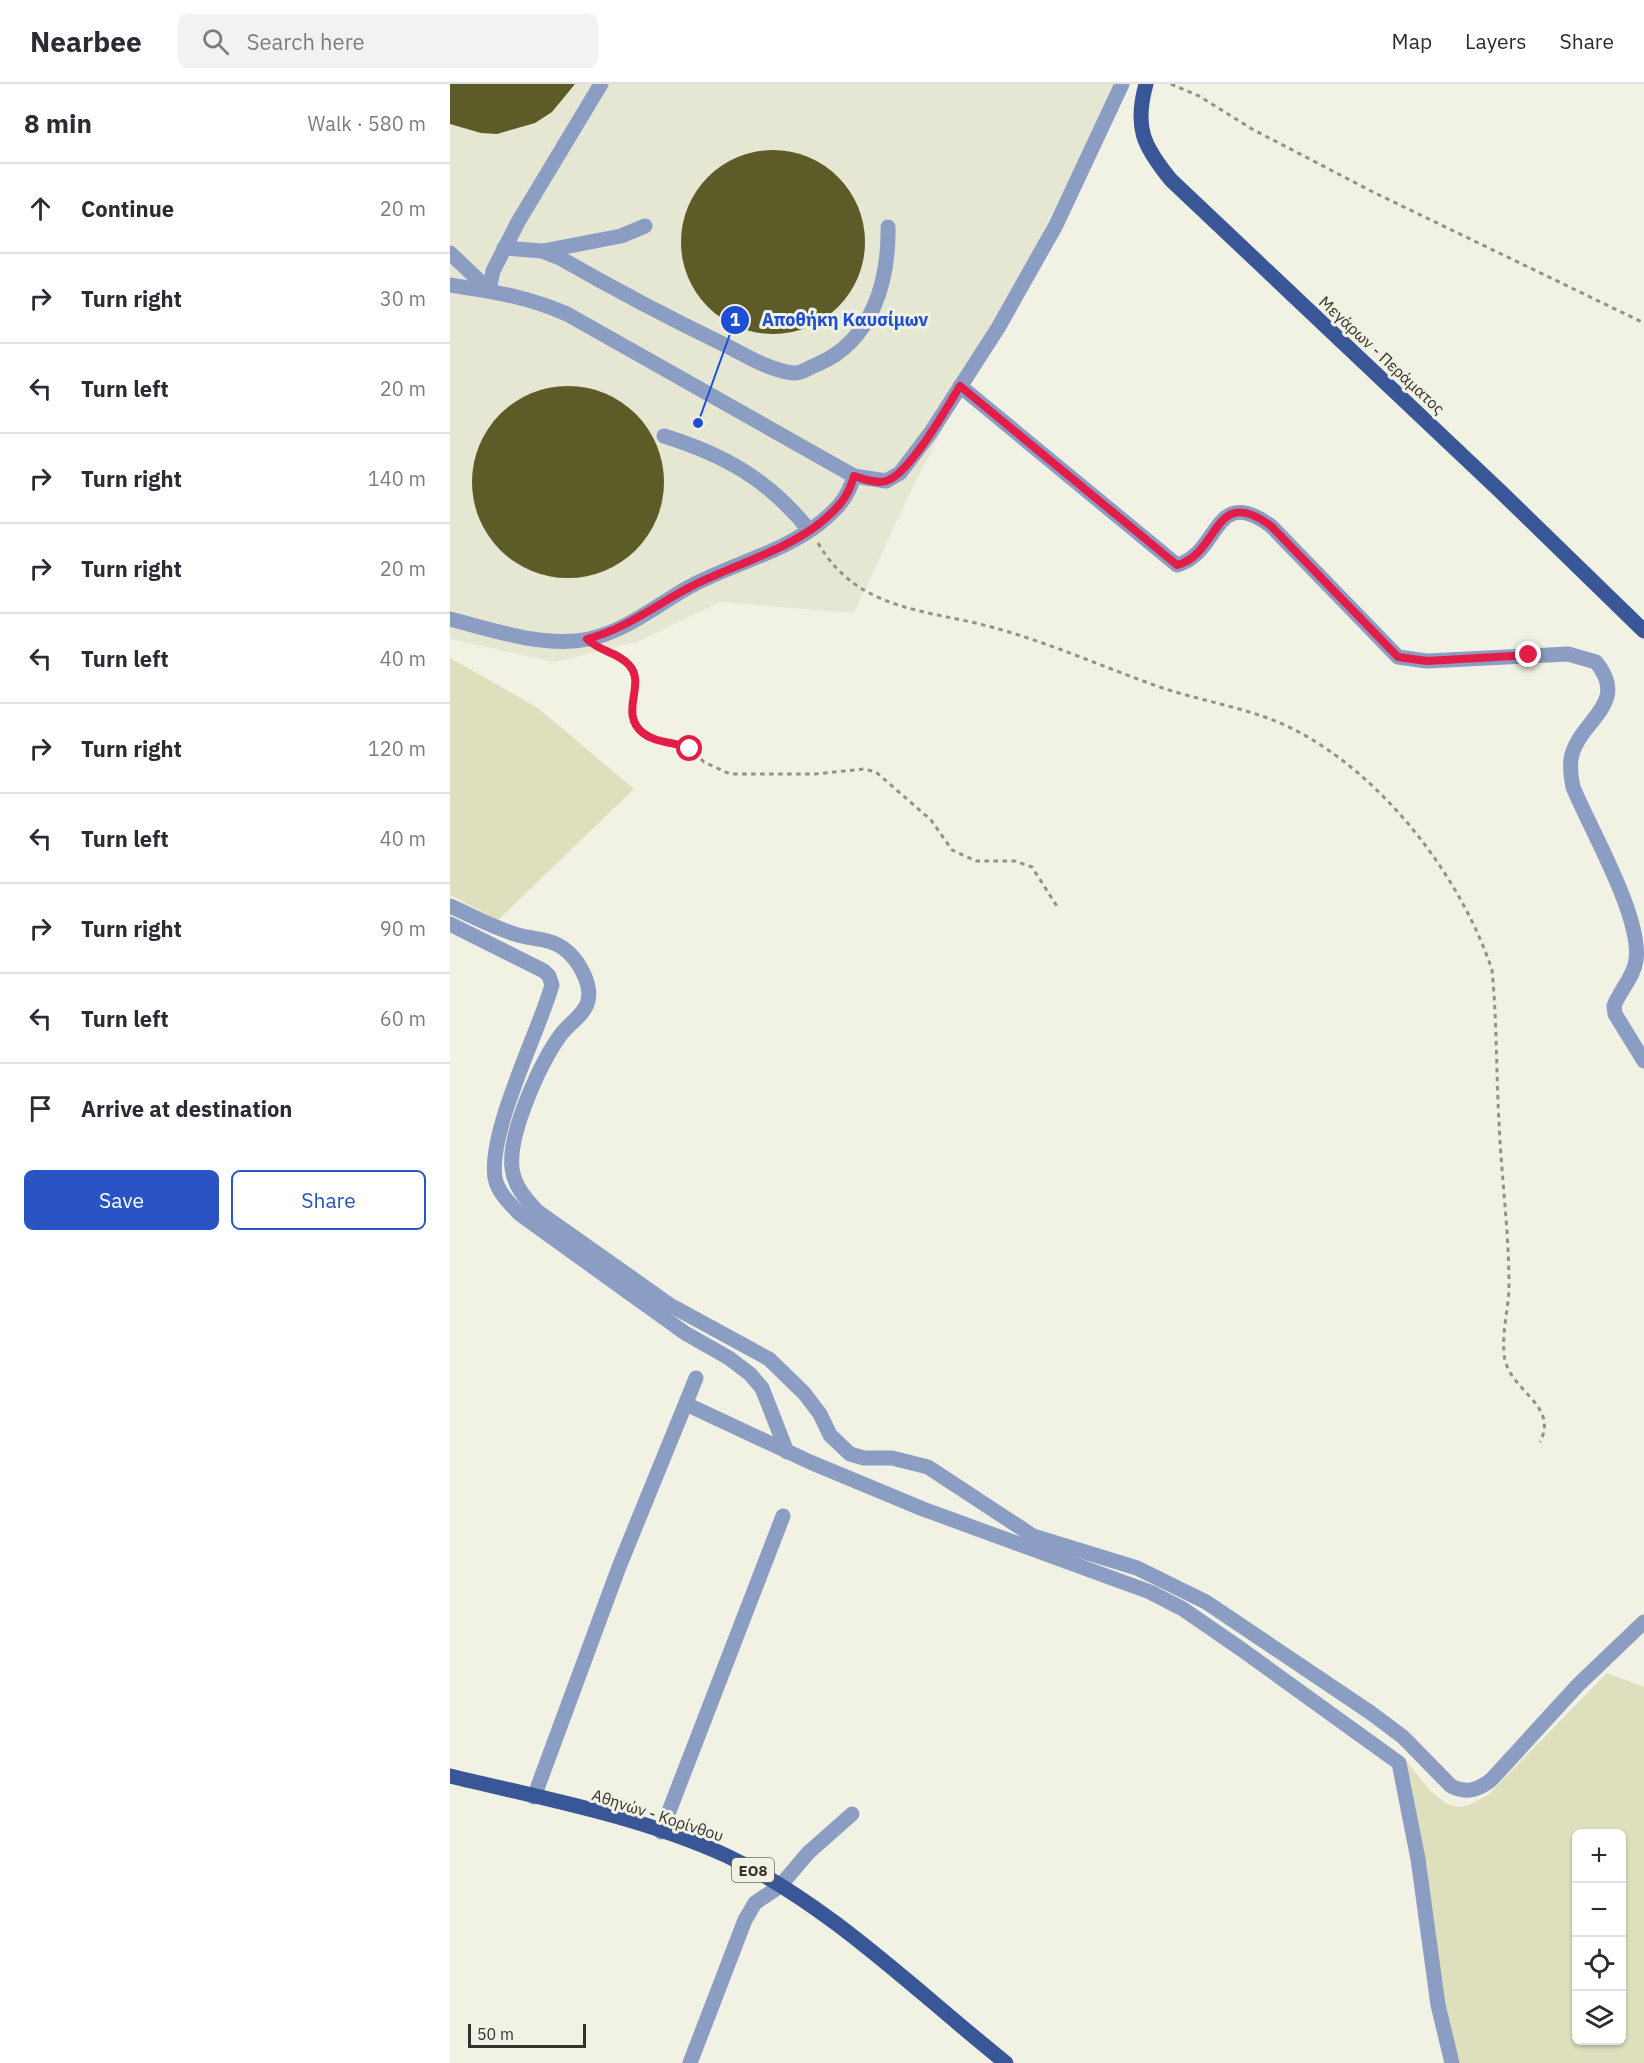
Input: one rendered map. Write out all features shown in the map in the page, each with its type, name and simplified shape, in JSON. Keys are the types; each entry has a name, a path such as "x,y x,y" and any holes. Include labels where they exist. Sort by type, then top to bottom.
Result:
{"main road":[{"name":"Μεγάρων - Περάματος","path":"1146,84 1139,113 1140,129 1150,153 1171,180 1640,625"},
{"name":"Αθηνών - Κορίνθου","path":"450,1776 661,1832 724,1855 780,1886 842,1929 1006,2063"}],"street":[{"path":"489,290 493,271 504,248 601,84"},
{"path":"450,285 533,299 567,314 854,476 886,481 900,473 932,432 998,328 1056,225 1122,84"},
{"path":"504,248 542,251 621,236 645,226"},
{"path":"542,251 776,370 796,374 825,361 846,348 864,327 881,293 888,256 888,227"},
{"path":"450,254 489,290"},
{"path":"960,386 1177,565 1195,556 1228,515 1238,511 1249,512 1271,526 1398,657 1427,661 1568,654 1596,662 1607,679 1609,690 1606,704 1578,742 1571,758 1571,774 1576,796 1635,933 1636,962 1614,1006 1615,1014 1644,1061"},
{"path":"664,436 713,453 753,476 775,492 809,530"},
{"path":"450,619 521,636 555,641 587,639 610,633 690,587 809,530 847,498 854,476"},
{"path":"450,906 521,936 557,944 575,960 586,981 589,998 586,1005 563,1031 547,1056 533,1086 515,1139 512,1170 523,1196 537,1211 670,1305 769,1359 804,1393 830,1435 850,1454 864,1458 892,1458 927,1467 1033,1536 1137,1568 1206,1602 1371,1713 1403,1737 1450,1786 1458,1790 1481,1788 1491,1780 1578,1685 1644,1622"},
{"path":"450,924 537,967 549,976 552,985 498,1138 495,1180 502,1195 521,1215 684,1333 750,1374 762,1388 788,1452"},
{"path":"534,1797 619,1567 696,1378"},
{"path":"686,1404 788,1452 1011,1543 1149,1592 1183,1609 1399,1763 1405,1784 1418,1859 1438,2005 1452,2063"},
{"path":"661,1832 783,1516"},
{"path":"690,2063 745,1920 755,1903 780,1886 808,1853 852,1815"}],"path":[{"path":"1171,84 1199,96 1252,129 1372,192 1644,323"},
{"path":"809,530 826,557 839,572 877,598 899,607 997,628 1171,691 1275,721 1295,730 1347,764 1395,808 1415,833 1472,923 1492,970 1509,1285 1503,1344 1504,1363 1511,1377 1538,1405 1545,1419 1545,1431 1540,1442"},
{"path":"587,639 596,649 619,656 630,666 636,676 632,700 635,724 652,739 678,743 710,766 730,774 814,774 864,769 876,772 931,820 952,850 976,861 1015,861 1032,867 1058,908"}],"shaded area":[{"path":"450,84 1118,84 910,493 854,613 720,602 637,642 554,662 450,639"},
{"path":"450,658 538,708 634,789 498,920 450,895"},
{"path":"1607,1673 1644,1687 1644,2063 1458,2063 1448,2025 1411,1783 1401,1755 1426,1786 1441,1799 1457,1807 1473,1803 1488,1795"}],"building":[{"path":"450,84 575,84 552,112 535,123 497,134 481,133 450,124"},
{"path":"773,150 808,157 824,165 838,177 850,191 858,207 865,242 858,277 850,293 838,307 824,319 808,327 773,334 738,327 722,319 708,307 696,293 688,277 681,242 688,207 696,191 708,177 722,165 738,157"},
{"path":"559,386 577,386 605,393 636,414 657,445 664,482 657,519 636,550 605,571 577,578 559,578 523,567 494,543 483,527 476,510 472,491 472,473 483,437 507,408 523,397 540,390"}],"place":[{"name":"Αποθήκη Καυσίμων","path":"698,423"}],"route":[{"path":"690,749 678,743 652,739 642,732 635,724 633,712 632,700 636,676 630,666 619,656 596,649 587,639 610,633 690,587 818,525 847,498 854,476 872,481 886,481 900,473 932,432 960,386 1024,437 1123,523 1177,565 1195,556 1228,515 1238,511 1249,512 1271,526 1398,657 1427,661 1529,655"}]}
